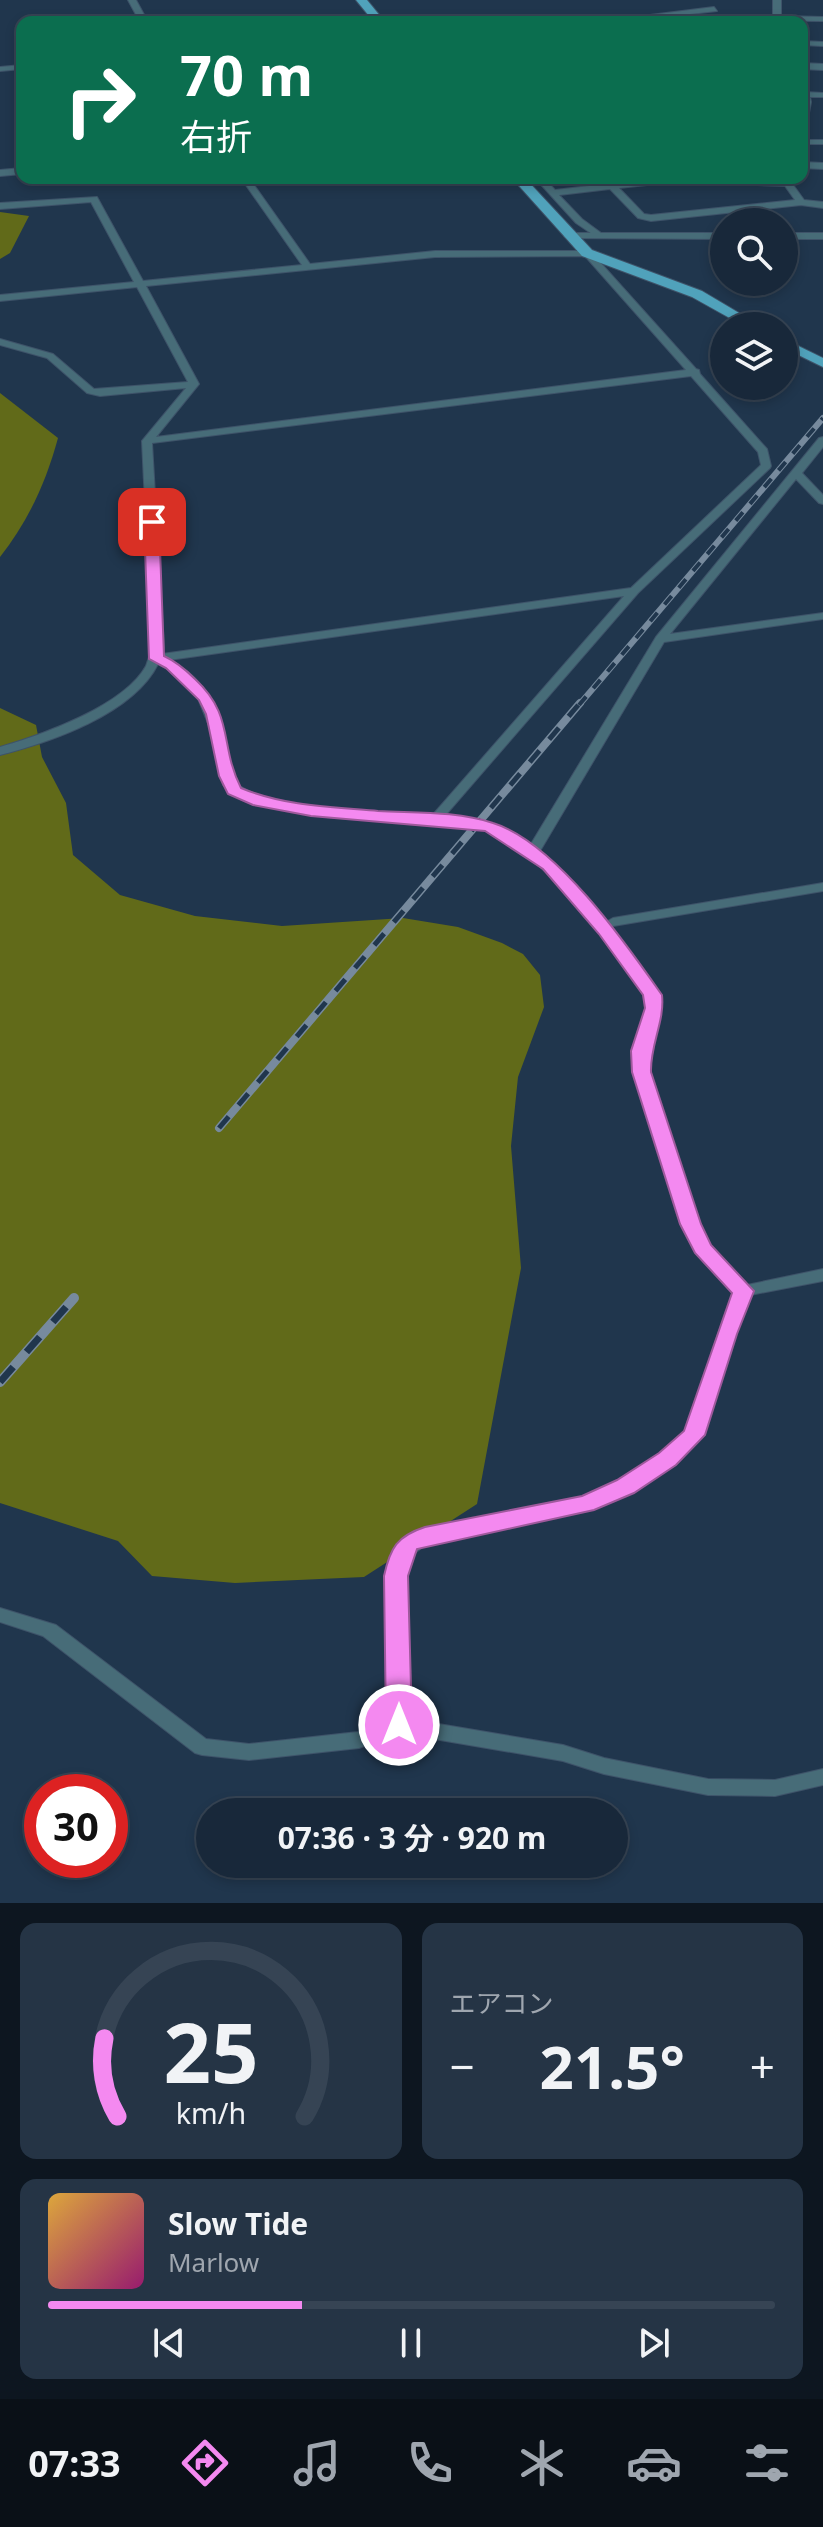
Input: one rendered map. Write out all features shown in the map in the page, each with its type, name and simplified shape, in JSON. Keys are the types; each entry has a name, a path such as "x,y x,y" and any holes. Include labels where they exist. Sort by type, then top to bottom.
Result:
{"main road":[{"path":"361,0 375,16"},
{"path":"525,184 582,235 587,253 697,294 729,312"},
{"path":"798,350 816,360"}],"street":[{"path":"709,0 720,16"},
{"path":"642,16 714,9"},
{"path":"670,16 671,12"},
{"path":"249,184 308,267"},
{"path":"544,184 582,235 710,236"},
{"path":"552,193 629,184"},
{"path":"788,184 801,202"},
{"path":"611,186 641,216 651,218 801,202 823,205"},
{"path":"0,206 94,199 194,384"},
{"path":"798,236 823,236"},
{"path":"0,298 435,254 587,253 696,372 763,451 766,466 634,591 433,822"},
{"path":"0,342 50,356 81,384 100,393 194,384"},
{"path":"147,441 696,372"},
{"path":"0,751 48,738 137,687 157,659 147,441 194,384"},
{"path":"533,851 660,639 823,440"},
{"path":"797,474 823,501"},
{"path":"157,659 634,591"},
{"path":"660,639 823,616"},
{"path":"157,659 171,665 206,697 214,714 227,776 234,791 282,807 490,827 533,851 550,865 605,931 652,995 654,1008 641,1051 642,1072 690,1224 702,1248 743,1291"},
{"path":"613,922 823,887"},
{"path":"743,1291 823,1275"},
{"path":"399,1725 396,1576 401,1555 409,1542 425,1536 586,1504 626,1486 667,1459 694,1435 743,1291"},
{"path":"0,1615 49,1630 89,1657 202,1747 249,1752 359,1740 399,1725 563,1753 604,1766 708,1787 775,1788 823,1777"}],"green space":[{"path":"0,212 29,216 10,253 0,259"},
{"path":"0,393 58,438 35,500 0,557"},
{"path":"0,708 36,725 42,757 66,803 73,855 120,895 195,916 282,926 403,918 458,927 523,954 540,975 544,1007 518,1077 511,1146 521,1268 477,1504 364,1577 235,1583 152,1576 118,1541 0,1503"}],"railway":[{"path":"579,705 823,418"},
{"path":"219,1128 580,703"},
{"path":"0,1382 74,1298"}],"route":[{"path":"152,522 157,659 171,665 206,697 221,736 229,785 234,791 259,802 282,807 490,827 533,851 550,865 605,931 652,995 654,1008 641,1051 642,1072 690,1224 702,1248 743,1291 694,1435 667,1459 626,1486 586,1504 533,1517 425,1536 409,1542 401,1555 396,1576 399,1725"}]}
